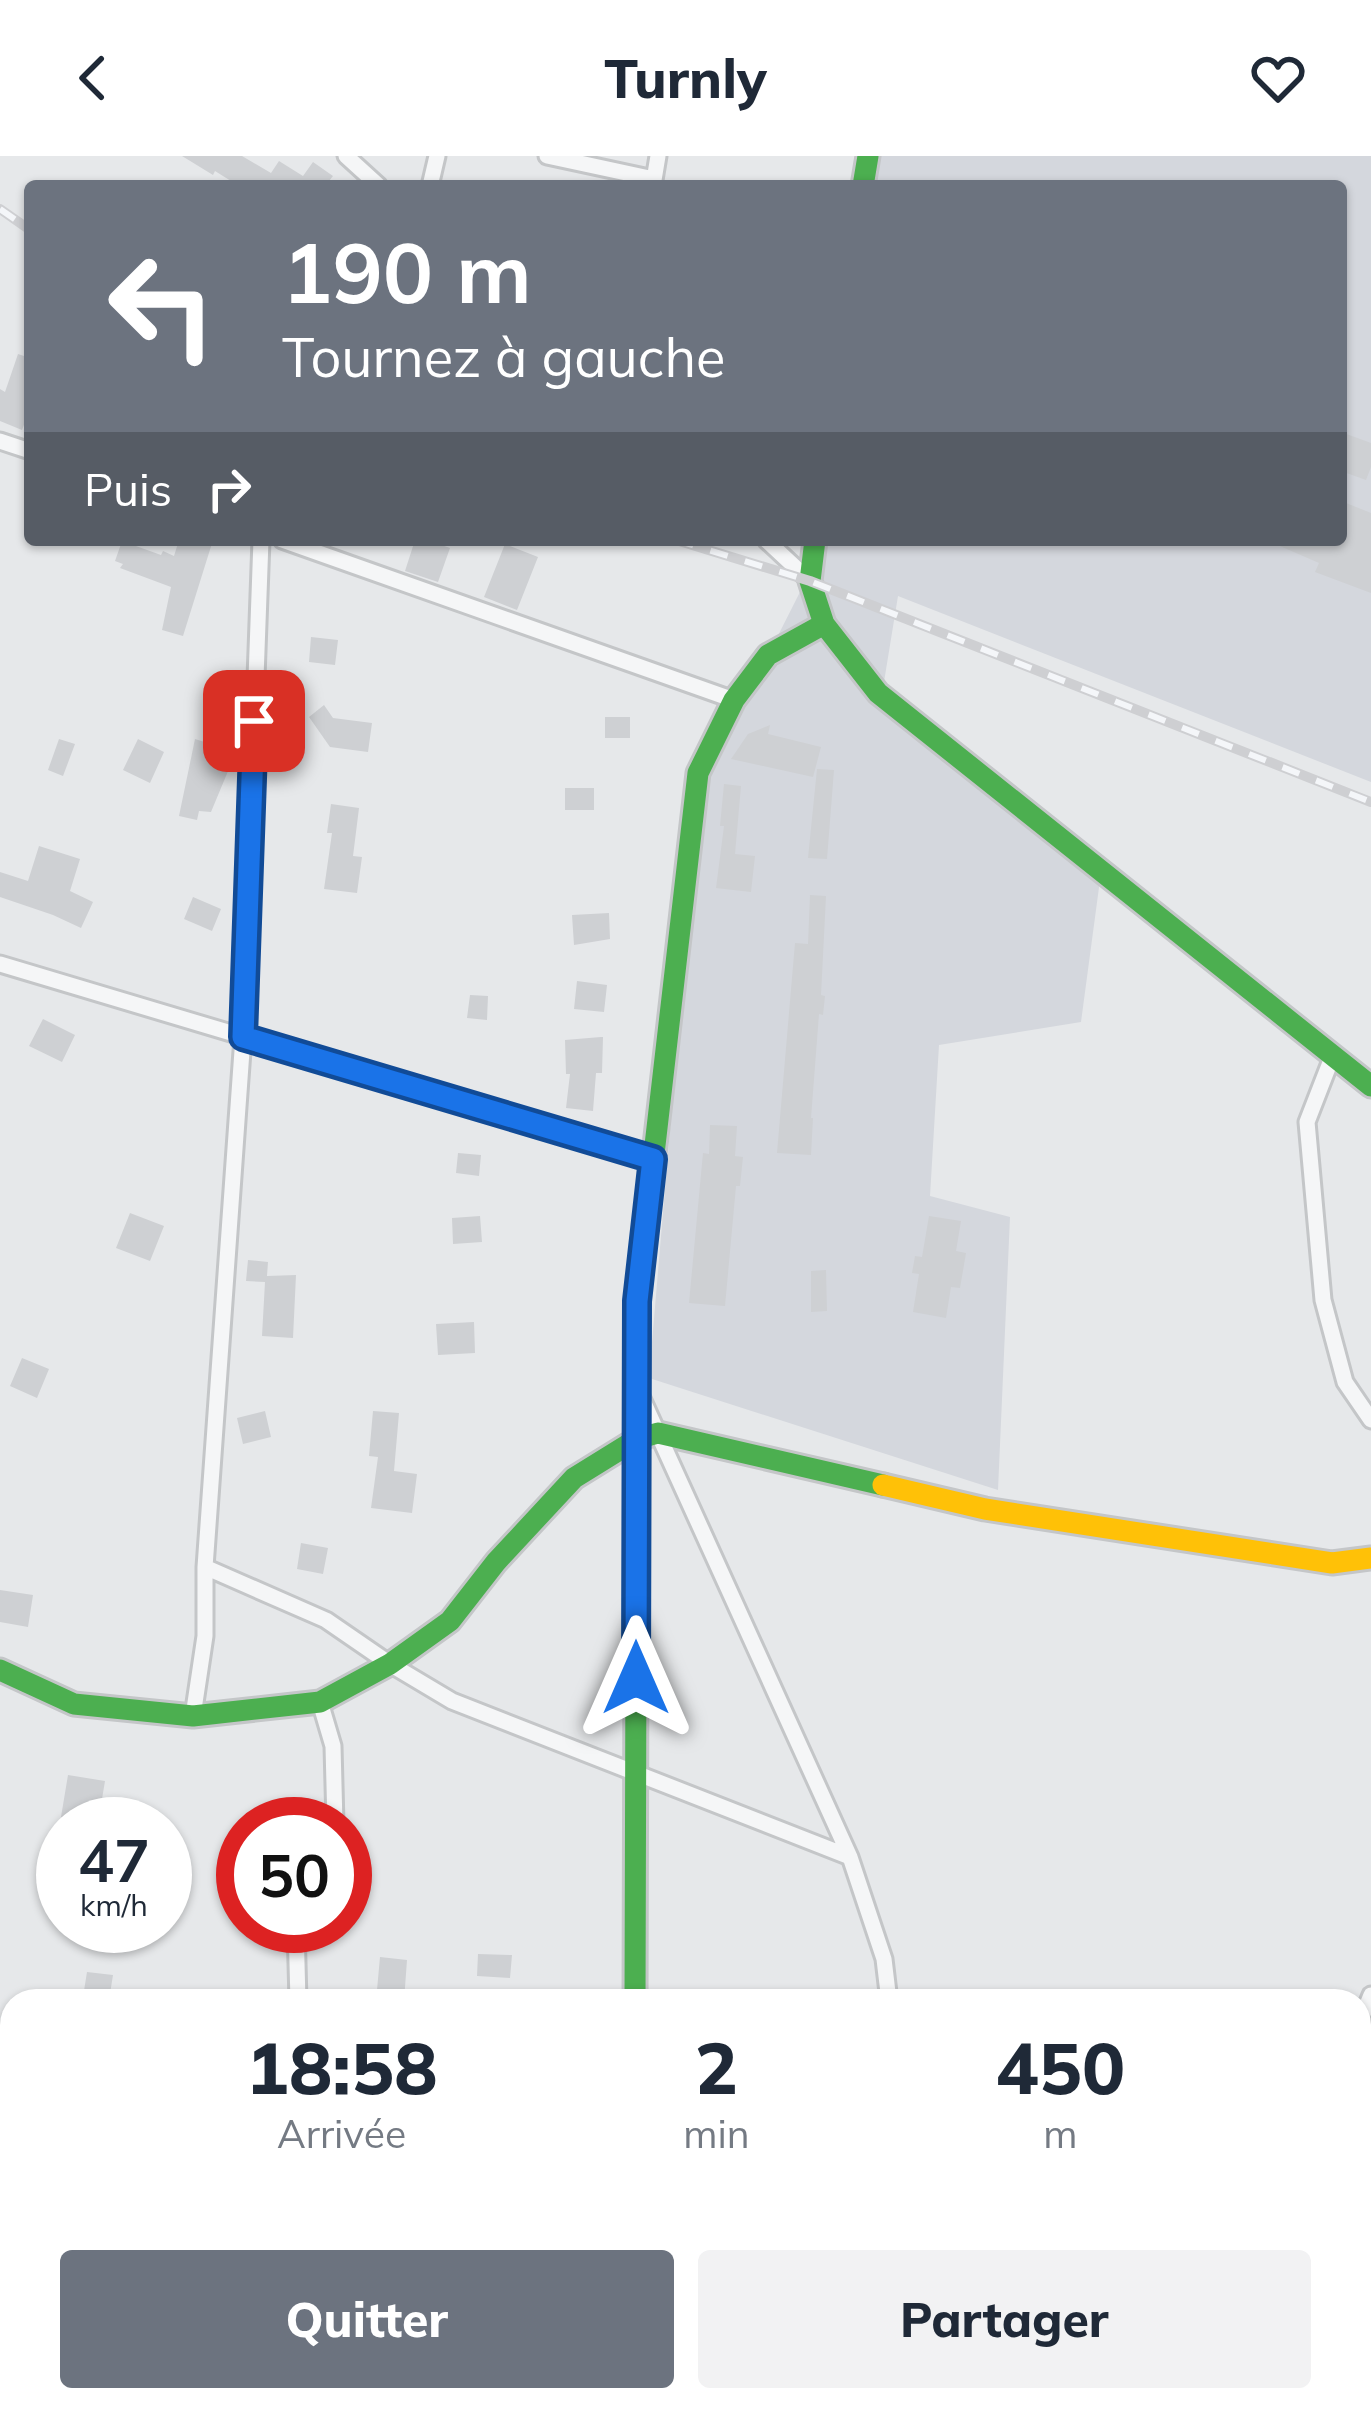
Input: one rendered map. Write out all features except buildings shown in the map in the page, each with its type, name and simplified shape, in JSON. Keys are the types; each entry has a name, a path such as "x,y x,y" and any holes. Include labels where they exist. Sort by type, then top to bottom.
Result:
{"main road":[{"path":"814,546 810,581 824,624 878,693 1371,1086"},
{"path":"635,1989 636,1773 647,1436 637,1386 637,1301 698,772 734,700 768,655 824,624"},
{"path":"0,1670 74,1704 193,1717 320,1702 390,1664 450,1621 496,1562 574,1478 647,1436 986,1509 1332,1563 1371,1558"}],"street":[{"path":"346,156 372,180"},
{"path":"548,156 642,180"},
{"path":"193,1717 205,1636 205,1568 243,1037 261,546"},
{"path":"299,546 734,700"},
{"path":"772,546 810,581"},
{"path":"0,964 653,1159"},
{"path":"1333,1055 1307,1122 1323,1300 1346,1382 1371,1420"},
{"path":"647,1436 850,1857 884,1959 888,1989"},
{"path":"205,1568 326,1620 452,1701 850,1857"},
{"path":"320,1702 334,1746 335,1797"},
{"path":"297,1953 298,1989"}],"shaded area":[{"path":"868,156 1371,156 1371,782 898,596 883,688 1102,865 1081,1022 939,1045 930,1196 1010,1217 998,1490 649,1378 683,976 707,776 801,590 807,546 1347,546 1347,180 862,180"}],"railway":[{"path":"0,209 24,226"},
{"path":"696,546 810,581 1371,802"}],"traffic: fast":[{"path":"864,180 868,156"},
{"path":"814,546 810,581 824,624 878,693 1371,1086"},
{"path":"635,1989 637,1301 698,773 734,700 768,655 824,624"},
{"path":"0,1670 74,1704 193,1716 320,1702 390,1664 450,1621 496,1562 574,1478 637,1439 658,1433 883,1485"}],"traffic: slow":[{"path":"883,1485 985,1509 1332,1563 1371,1558"}],"route":[{"path":"254,721 243,1037 653,1159 637,1301 636,1678"}]}
